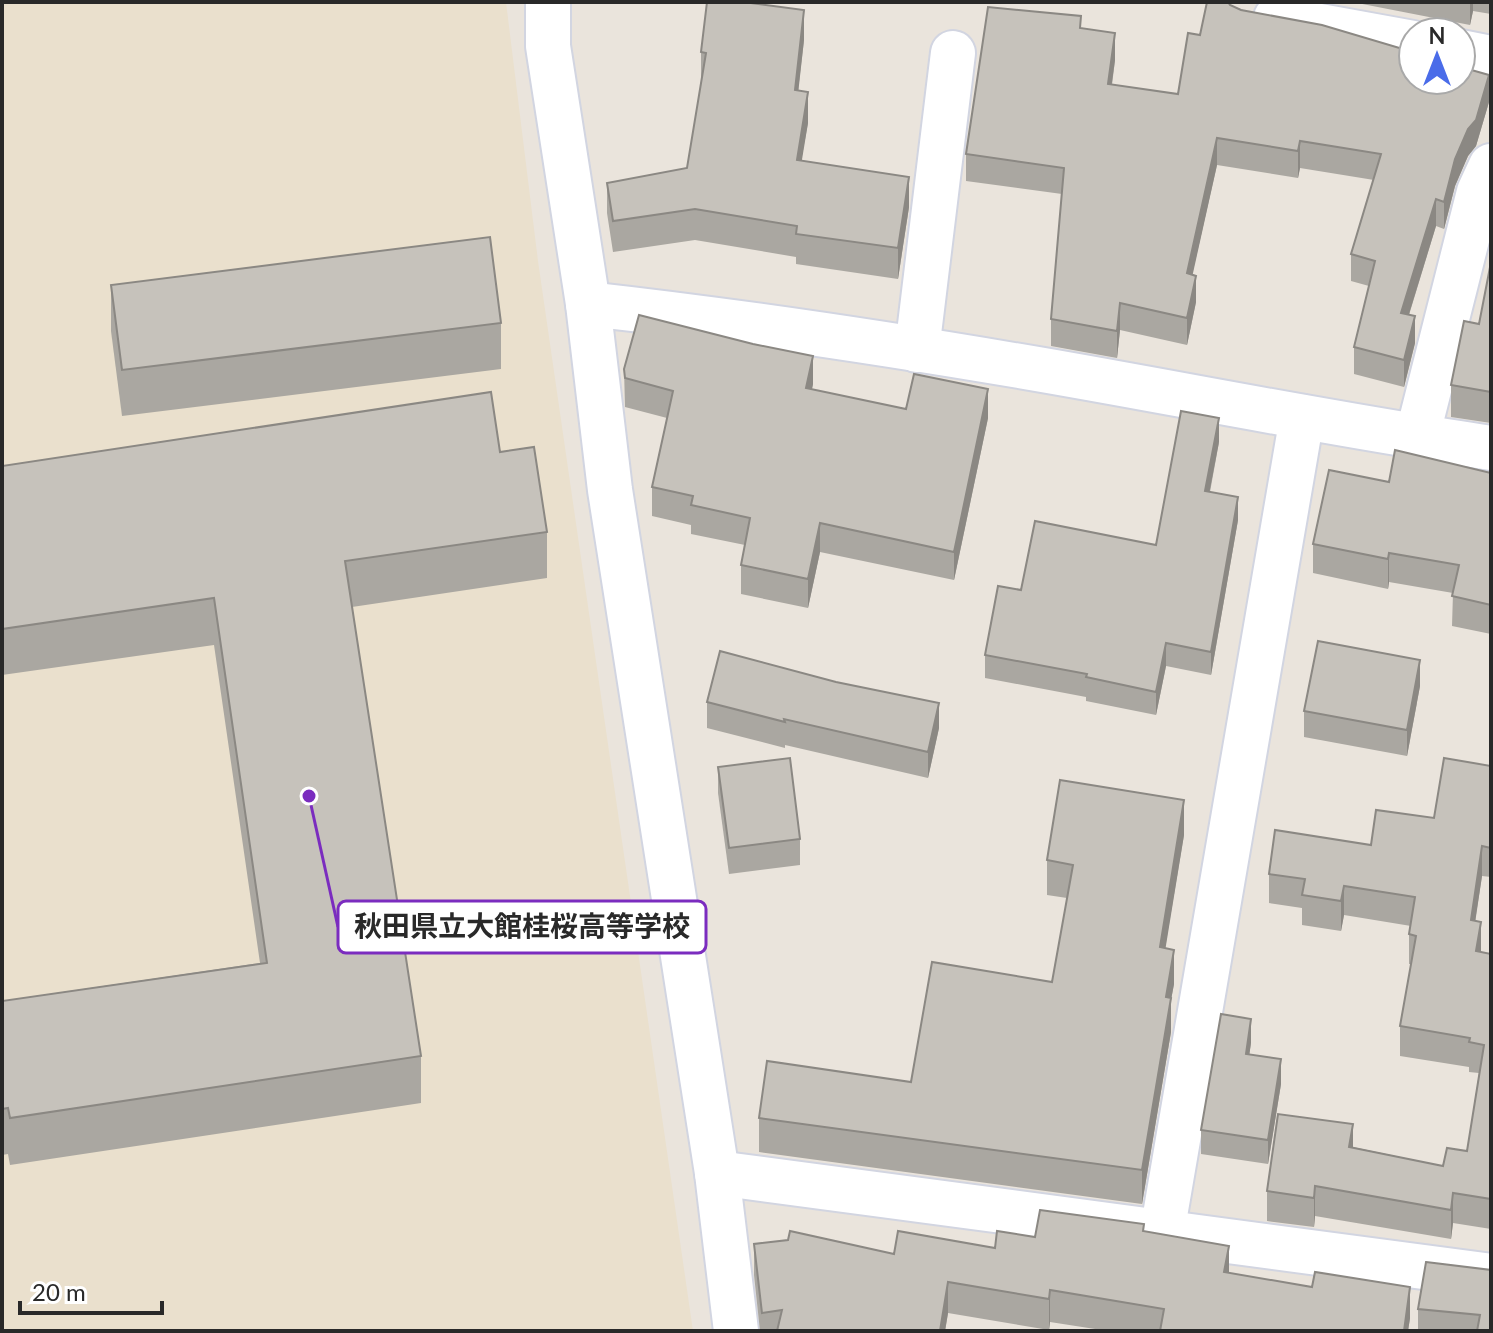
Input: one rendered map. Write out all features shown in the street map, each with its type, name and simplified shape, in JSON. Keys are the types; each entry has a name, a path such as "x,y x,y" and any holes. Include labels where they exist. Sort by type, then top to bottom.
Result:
{"street":[{"path":"548,2 548,46 588,304 610,490 717,1173 736,1331"},
{"path":"1246,12 1397,40"},
{"path":"917,350 953,53"},
{"path":"1417,437 1479,192 1491,166"},
{"path":"588,304 708,317 917,350 1491,448"},
{"path":"1162,1233 1302,417"},
{"path":"717,1173 1491,1276"}],"shaded area":[{"path":"2,2 506,2 538,261 693,1331 2,1331"}],"building":[{"path":"707,2 743,2 804,10 795,90 808,92 797,160 909,177 898,248 796,234 797,226 695,209 613,221 607,183 687,168 706,53 701,52"},
{"path":"1207,2 1228,2 1241,10 1322,25 1397,47 1397,96 1477,96 1477,72 1489,75 1476,120 1468,129 1455,159 1444,202 1436,199 1401,313 1415,316 1404,360 1354,347 1375,261 1351,254 1381,154 1300,141 1298,151 1217,138 1187,273 1196,276 1187,318 1120,303 1117,331 1051,319 1064,168 966,154 988,7 1081,16 1080,28 1115,33 1108,84 1178,94 1188,33 1200,35"},
{"path":"490,237 501,323 122,370 111,285"},
{"path":"1491,262 1491,392 1451,385 1464,321 1479,324"},
{"path":"639,315 813,356 806,388 906,409 914,374 988,389 954,552 820,523 808,579 741,565 750,518 691,505 693,496 652,487 673,391 625,378 624,369"},
{"path":"491,392 500,452 534,447 547,532 345,561 421,1056 10,1118 8,1108 2,1109 2,1001 267,963 214,598 2,629 2,466"},
{"path":"1181,411 1219,418 1205,491 1238,497 1211,652 1166,643 1156,692 1086,677 1087,674 985,655 998,586 1021,590 1035,521 1156,545"},
{"path":"1395,450 1491,473 1491,605 1452,596 1459,565 1389,553 1388,559 1313,544 1329,470 1389,482"},
{"path":"1318,641 1420,660 1407,730 1304,711"},
{"path":"720,651 836,682 939,703 928,752 707,702"},
{"path":"790,758 800,839 729,848 718,767"},
{"path":"1444,758 1491,766 1491,848 1482,846 1471,920 1481,922 1476,951 1491,954 1491,1199 1453,1193 1451,1210 1315,1186 1314,1198 1267,1191 1278,1114 1353,1124 1349,1147 1443,1166 1447,1148 1467,1151 1484,1045 1469,1042 1470,1038 1400,1026 1416,936 1409,934 1415,897 1344,886 1341,901 1302,895 1305,879 1269,874 1275,830 1371,845 1376,810 1434,818"},
{"path":"1060,780 1184,800 1160,947 1174,950 1166,997 1171,998 1142,1170 759,1118 767,1061 911,1082 932,962 1052,982 1073,865 1047,860"},
{"path":"1221,1014 1251,1019 1246,1054 1281,1059 1268,1140 1201,1130"},
{"path":"1040,1210 1144,1224 1143,1231 1229,1246 1224,1272 1312,1287 1315,1272 1410,1287 1404,1331 1160,1331 1164,1309 1050,1290 1049,1299 948,1282 940,1331 777,1331 782,1310 762,1313 754,1244 788,1240 790,1231 894,1254 898,1231 995,1248 997,1231 1035,1237"},
{"path":"1426,1262 1491,1270 1491,1331 1477,1331 1480,1315 1418,1309"}],"place":[{"name":"秋田県立大館桂桜高等学校","path":"309,796"}]}
